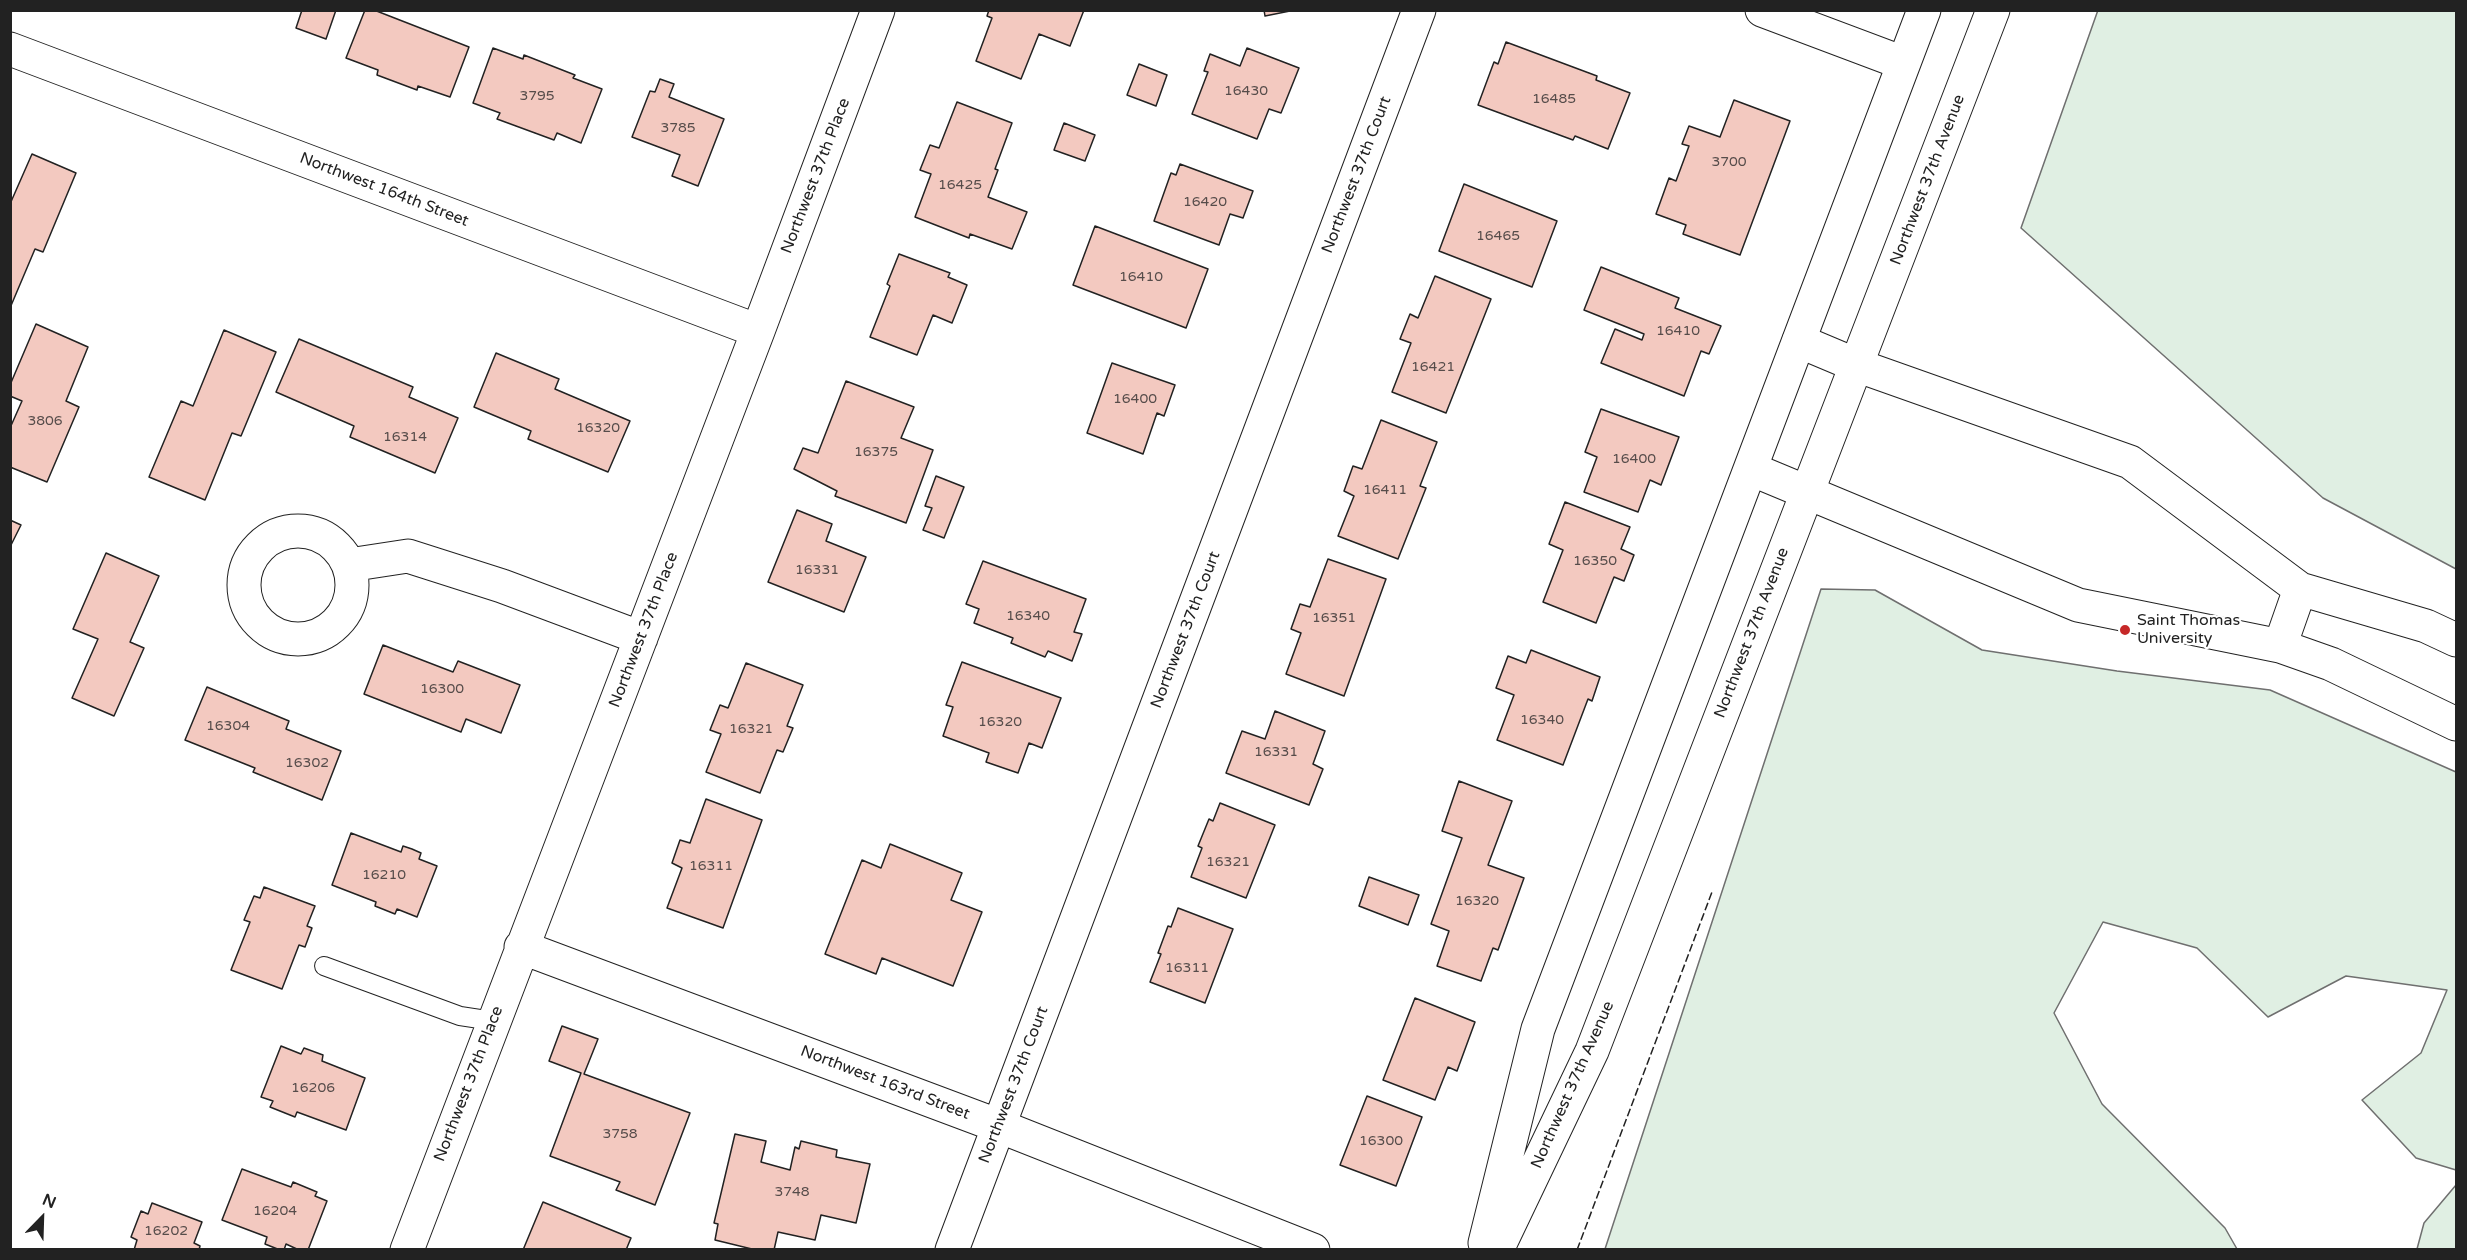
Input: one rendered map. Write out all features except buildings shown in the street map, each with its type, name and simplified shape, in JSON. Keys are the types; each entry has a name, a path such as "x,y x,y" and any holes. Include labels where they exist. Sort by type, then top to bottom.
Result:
{"street":[{"name":"Northwest 37th Place","path":"407,1250 758,331 878,10"},
{"name":"Northwest 37th Court","path":"952,1250 1419,10"},
{"path":"1762,10 1903,63"},
{"name":"Northwest 37th Avenue","path":"1483,1250 1538,1029 1924,10"},
{"name":"Northwest 37th Avenue","path":"1497,1250 1592,1051 1993,10"},
{"name":"Northwest 164th Street","path":"10,50 758,331"},
{"path":"1799,341 1856,365 2130,462 2300,589 2426,626 2457,640"},
{"path":"1751,469 2078,605 2280,646 2331,664 2457,724"},
{"path":"349,565 408,556 502,586 641,638"},
{"path":"2280,646 2300,589"},
{"name":"Northwest 163rd Street","path":"521,947 999,1126 1313,1250"}],"lane":[{"path":"324,966 460,1016 493,1021"}],"green space":[{"path":"2098,10 2456,11 2456,569 2323,498 2021,228"},
{"path":"1821,589 1875,590 1982,650 2117,671 2270,690 2456,772 2456,1170 2416,1158 2362,1100 2421,1053 2447,990 2346,976 2268,1017 2197,948 2103,922 2054,1013 2102,1104 2225,1228 2237,1249 1605,1249"},
{"path":"2456,1185 2456,1249 2417,1249 2424,1223"}],"fence":[{"path":"1577,1250 1712,892"}],"place":[{"name":"Saint Thomas University","path":"2125,630"}]}
